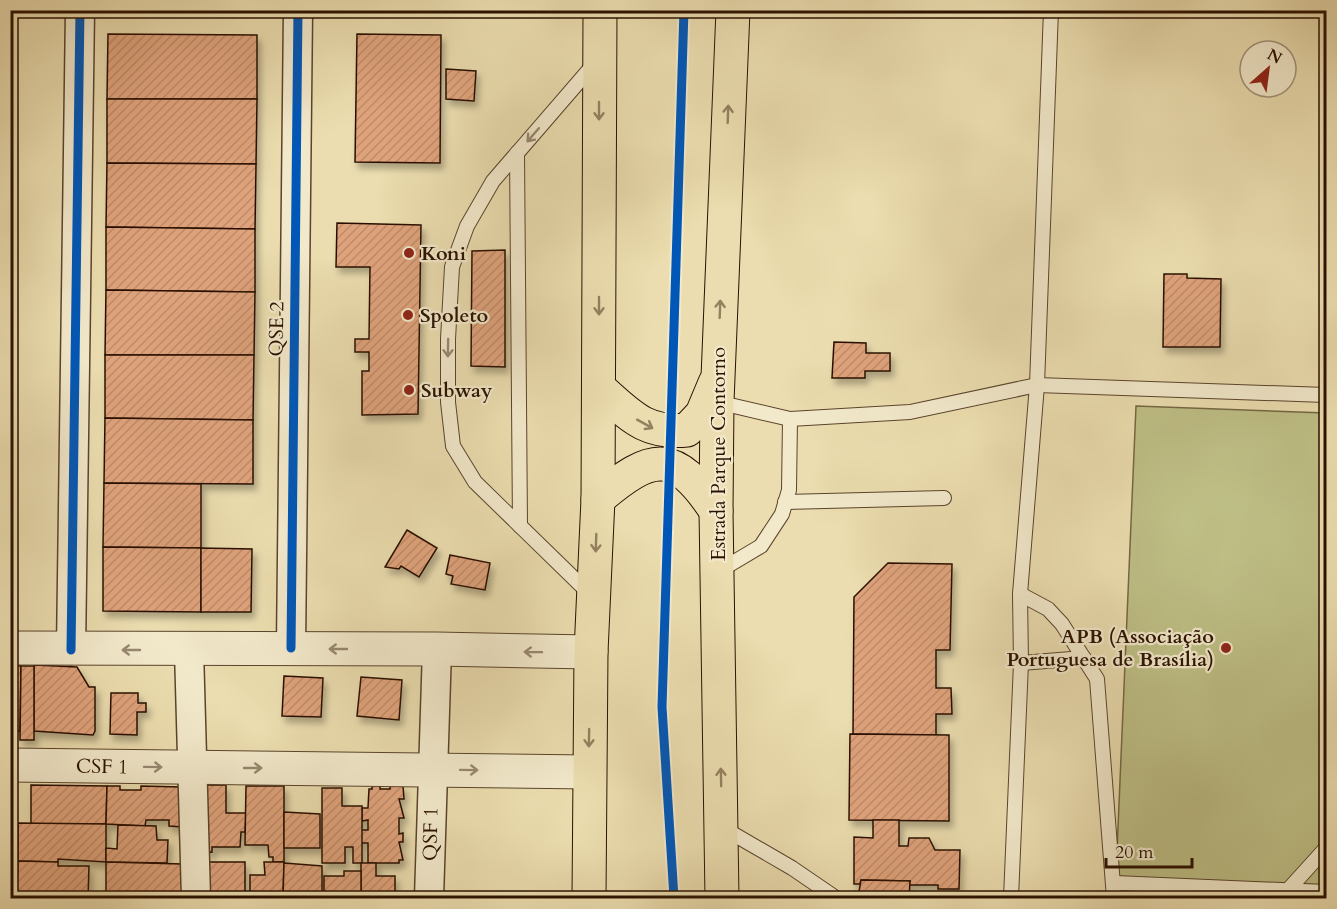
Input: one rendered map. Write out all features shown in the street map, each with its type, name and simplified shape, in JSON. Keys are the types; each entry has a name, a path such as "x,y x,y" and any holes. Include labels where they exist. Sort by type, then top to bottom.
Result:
{"highway":[{"path":"589,898 591,652 598,499 600,10"},
{"name":"Estrada Parque Contorno","path":"723,898 716,511 717,389 733,10"},
{"path":"599,388 649,428 670,432 687,430 702,414 717,389"},
{"path":"598,499 624,477 641,467 660,464 683,469 697,482 716,511"}],"street":[{"path":"71,650 80,10"},
{"name":"QSE 2","path":"291,648 298,10"},
{"path":"10,648 71,650 437,649 591,652"},
{"name":"QSF 1","path":"429,898 431,769 437,649"},
{"path":"189,650 196,898"},
{"name":"CSF 1","path":"10,765 589,772"}],"lane":[{"path":"1011,898 1021,663 1020,594 1037,385 1051,10"},
{"path":"594,598 475,482 453,446 448,402 452,267 467,226 493,181 599,59"},
{"path":"517,153 520,526"},
{"path":"717,389 790,419 910,412 1037,385 1326,395"},
{"path":"717,572 760,546 782,514 789,490 790,419"},
{"path":"785,502 944,498"},
{"path":"1020,594 1048,609 1062,624 1097,679 1115,883 1114,898"},
{"path":"1021,663 1084,658"},
{"path":"722,827 792,868 836,898"},
{"path":"1288,890 1326,848"},
{"path":"1115,883 1326,892"}],"green space":[{"name":"APB (Associação Portuguesa de Brasília)","path":"1136,406 1326,413 1326,898 1115,898"}],"building":[{"path":"108,34 257,35 257,99 107,99"},
{"path":"357,34 441,35 440,163 355,162"},
{"path":"446,69 476,71 474,101 446,99"},
{"path":"107,99 257,99 256,164 107,163"},
{"path":"107,163 256,164 255,229 106,227"},
{"path":"337,223 421,225 418,414 362,415 362,371 369,371 369,352 355,352 355,339 369,339 370,267 336,267"},
{"path":"106,227 255,229 255,292 106,290"},
{"path":"505,250 505,367 471,366 472,251"},
{"path":"1164,274 1187,274 1187,278 1221,279 1220,347 1163,347"},
{"path":"106,290 255,292 254,355 105,355"},
{"path":"834,342 866,343 866,353 890,353 890,371 865,371 865,378 832,378"},
{"path":"105,355 254,355 253,420 105,418"},
{"path":"105,418 253,420 253,484 104,483"},
{"path":"104,483 201,484 201,548 103,547"},
{"path":"407,530 437,548 419,577 401,566 399,569 385,567"},
{"path":"103,547 201,548 201,612 103,611"},
{"path":"201,548 252,549 251,612 201,612"},
{"path":"450,555 490,563 485,590 451,584 453,576 446,574"},
{"path":"888,563 952,564 950,650 936,650 936,688 951,688 952,714 936,714 936,735 853,734 854,597"},
{"path":"10,665 21,666 20,731 10,731"},
{"path":"34,665 77,667 89,687 95,687 95,731 93,735 34,731"},
{"path":"21,666 34,666 34,740 20,740"},
{"path":"284,676 323,678 321,717 282,716"},
{"path":"361,677 402,680 399,720 357,716"},
{"path":"111,693 138,693 138,703 146,703 146,712 137,712 137,735 110,734"},
{"path":"850,734 949,735 949,821 849,820"},
{"path":"31,785 107,786 106,824 31,824"},
{"path":"207,785 226,785 226,813 246,813 245,832 241,832 240,847 212,847 212,852 206,853"},
{"path":"372,785 380,785 380,789 390,789 390,785 403,786 404,799 399,799 404,818 399,818 399,834 403,833 403,842 399,842 403,860 399,860 399,863 368,863 368,843 361,843 361,830 368,830 368,820 362,821 362,808 368,808 369,789 372,789"},
{"path":"107,786 120,786 120,790 141,790 141,786 181,787 183,827 169,826 169,820 146,820 145,826 106,824"},
{"path":"246,786 284,786 284,862 273,862 273,857 269,857 268,845 245,845"},
{"path":"322,788 342,788 342,806 362,806 362,863 353,863 353,847 345,847 345,863 322,863"},
{"path":"284,812 320,814 320,848 284,848"},
{"path":"873,820 899,820 899,846 908,846 909,838 929,838 935,850 960,850 959,889 938,889 938,885 909,885 910,881 861,880 860,884 854,884 854,837 873,838"},
{"path":"18,823 106,824 106,862 58,859 58,862 18,861"},
{"path":"118,825 156,826 157,840 168,840 167,863 106,862 106,848 117,849"},
{"path":"18,861 58,862 58,866 89,866 88,898 17,898"},
{"path":"106,862 182,864 182,898 106,898"},
{"path":"206,862 245,862 245,898 206,898"},
{"path":"264,862 284,862 283,898 245,898 245,892 250,892 250,875 265,875"},
{"path":"284,863 322,866 322,898 283,898"},
{"path":"361,863 376,863 376,876 395,876 395,898 361,898"},
{"path":"344,871 361,871 361,898 324,898 324,876 344,876"},
{"path":"861,880 910,881 909,898 858,898"},
{"path":"1157,894 1239,895 1239,898 1157,898"}],"cycle path":[{"path":"71,650 80,10"},
{"path":"291,648 298,10"},
{"path":"674,898 662,707 684,10"}],"place":[{"name":"Koni","path":"409,253"},
{"name":"Spoleto","path":"408,315"},
{"name":"Subway","path":"409,390"},
{"name":"APB (Associação Portuguesa de Brasília)","path":"1226,648"}]}
